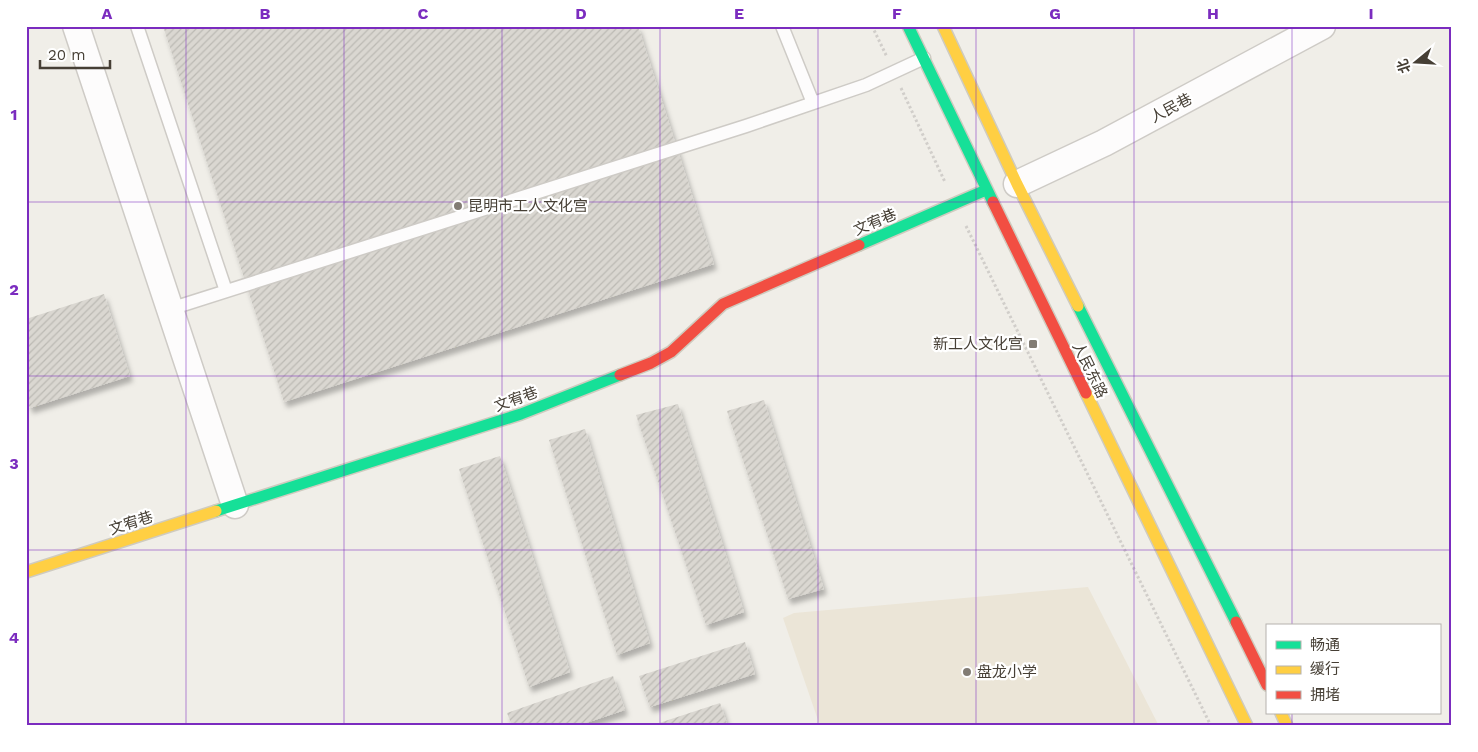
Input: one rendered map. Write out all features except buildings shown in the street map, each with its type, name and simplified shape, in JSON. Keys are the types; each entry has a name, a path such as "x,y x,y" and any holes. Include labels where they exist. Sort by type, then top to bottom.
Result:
{"main road":[{"name":"人民东路","path":"908,26 1247,726"},
{"name":"人民东路","path":"943,26 1017,184 1266,683"},
{"name":"文宥巷","path":"26,572 521,414 651,363 671,352 722,304 986,190"},
{"path":"1281,714 1287,726"}],"street":[{"path":"76,26 235,505"},
{"name":"人民巷","path":"1017,184 1104,143 1322,26"}],"lane":[{"path":"137,26 226,291"},
{"path":"782,26 813,103"},
{"path":"170,309 813,103 866,85 924,58"}],"path":[{"path":"872,26 955,204 1211,726"}],"shaded area":[{"name":"盘龙小学","path":"1088,587 1159,726 820,726 783,618 794,613"}],"traffic: fast":[{"path":"908,26 993,202"},
{"path":"859,245 986,190"},
{"path":"1078,306 1236,622"},
{"path":"216,511 521,414 620,375"}],"traffic: slow":[{"path":"943,26 1017,184 1078,306"},
{"path":"1086,393 1247,726"},
{"path":"26,572 216,511"},
{"path":"1281,714 1287,726"}],"traffic: jam":[{"path":"993,202 1086,393"},
{"path":"620,375 651,363 671,352 723,304 859,245"},
{"path":"1236,622 1266,683"}],"place":[{"name":"昆明市工人文化宫","path":"458,206"},
{"name":"新工人文化宫","path":"1033,344"},
{"name":"盘龙小学","path":"967,672"}]}
